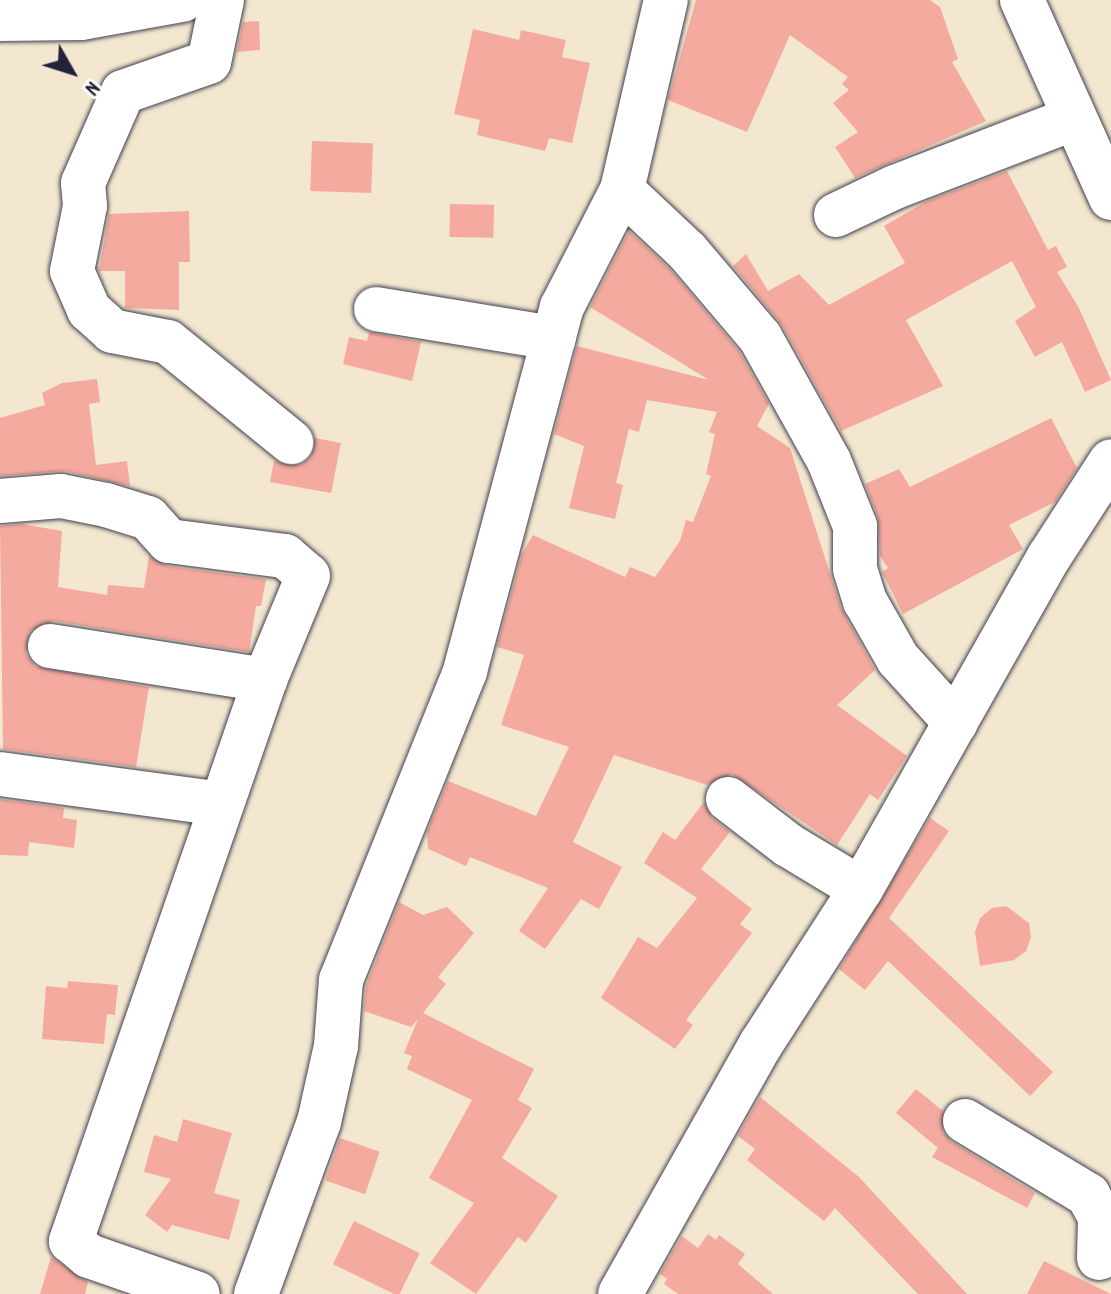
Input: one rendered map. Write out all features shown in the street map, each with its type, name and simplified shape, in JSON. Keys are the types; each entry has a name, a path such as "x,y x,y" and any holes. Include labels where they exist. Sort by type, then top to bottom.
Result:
{"street":[{"path":"0,19 81,18 182,0"},
{"path":"222,0 209,62 123,92 83,183 85,206 72,271 89,310 112,331 168,342 291,442"},
{"path":"256,1294 319,1122 336,1046 341,980 465,671 562,307 622,190 666,0"},
{"path":"1022,0 1072,119 1111,198"},
{"path":"836,215 895,187 1072,119"},
{"path":"622,190 687,251 760,337 835,474 855,526 855,569 865,601 898,659 956,723"},
{"path":"376,309 554,338"},
{"path":"620,1294 761,1044 861,889 1049,557 1111,461"},
{"path":"0,501 61,496 106,505 148,518 169,541 285,556 308,576 265,680 71,1241 89,1256 198,1294"},
{"path":"50,646 265,680"},
{"path":"0,774 221,804"},
{"path":"728,799 788,845 861,889"},
{"path":"965,1121 1088,1195 1100,1217 1099,1258"}],"building":[{"path":"696,0 930,0 940,7 958,59 952,62 986,121 855,178 835,147 858,132 833,103 849,90 842,84 848,77 790,35 747,132 668,100"},
{"path":"259,21 260,50 237,52 243,22"},
{"path":"473,29 519,40 521,30 566,40 562,57 590,63 572,143 549,138 545,151 477,135 480,120 454,114"},
{"path":"312,141 373,143 371,193 310,191"},
{"path":"1007,171 1048,250 1056,246 1067,267 1057,272 1079,308 1111,380 1085,392 1062,342 1035,357 1015,321 1036,307 1012,261 906,320 943,386 841,431 782,325 733,266 746,254 768,291 799,274 829,305 905,263 884,226 925,202"},
{"path":"450,204 494,205 493,238 449,237"},
{"path":"189,211 190,262 179,262 179,310 125,308 125,271 99,271 109,214"},
{"path":"629,231 669,268 739,351 769,404 757,426 790,448 841,608 875,670 837,705 907,756 878,800 870,794 837,845 732,774 707,785 614,755 573,842 622,867 599,909 581,899 545,949 519,931 548,888 470,857 466,866 428,849 427,832 448,781 536,816 569,747 501,725 524,655 497,647 522,554 533,535 625,577 630,567 655,577 680,541 686,520 693,522 711,476 706,474 715,434 709,432 717,412 647,400 639,432 629,429 616,483 623,485 615,519 569,508 584,446 554,434 577,346 709,380 590,307"},
{"path":"369,332 421,342 412,381 343,364 349,337 367,341"},
{"path":"97,379 100,402 89,404 96,465 127,461 130,486 65,471 0,476 0,418 45,405 42,393 62,383"},
{"path":"1051,418 1077,468 1055,502 1009,525 1023,549 903,614 882,572 888,568 880,556 878,517 865,484 899,469 910,487"},
{"path":"315,438 341,443 331,493 270,482 274,461 301,465 311,457"},
{"path":"22,524 62,531 58,587 107,595 108,585 144,588 149,556 166,566 266,579 261,606 256,606 249,652 54,621 30,631 26,654 35,666 149,687 136,767 3,749 0,526"},
{"path":"0,799 64,808 63,818 77,820 74,848 29,842 28,856 0,855"},
{"path":"704,802 712,818 730,832 701,869 752,909 740,924 752,933 686,1020 693,1025 675,1049 601,998 638,937 657,948 697,898 644,863 663,832 675,840"},
{"path":"930,818 949,831 889,918 1053,1072 1030,1096 888,961 865,990 839,969"},
{"path":"399,902 423,915 447,907 474,933 438,977 446,984 423,1013 534,1069 518,1100 532,1108 502,1158 558,1196 526,1243 518,1237 476,1294 430,1263 474,1203 429,1178 472,1100 407,1069 412,1056 404,1053 418,1019 411,1027 364,1011 366,986"},
{"path":"1006,906 1029,923 1031,937 1026,951 1014,960 980,966 975,932 980,918 992,908"},
{"path":"68,981 118,985 115,1015 107,1014 104,1044 42,1039 46,986 67,988"},
{"path":"916,1089 943,1111 943,1132 952,1142 1035,1193 1027,1208 932,1157 938,1148 896,1113"},
{"path":"760,1097 859,1177 967,1294 918,1294 835,1208 824,1221 747,1160 755,1149 738,1136"},
{"path":"183,1119 232,1133 214,1193 240,1200 229,1240 172,1225 167,1232 145,1215 171,1179 144,1172 154,1135 177,1142"},
{"path":"340,1138 380,1152 365,1194 325,1181"},
{"path":"354,1221 420,1253 400,1294 333,1264"},
{"path":"708,1234 716,1240 719,1235 745,1254 738,1264 773,1294 678,1294 664,1284 667,1279 660,1274 682,1236 698,1248"},
{"path":"51,1257 88,1282 85,1294 40,1294"},
{"path":"1044,1261 1111,1294 1027,1294"}]}
